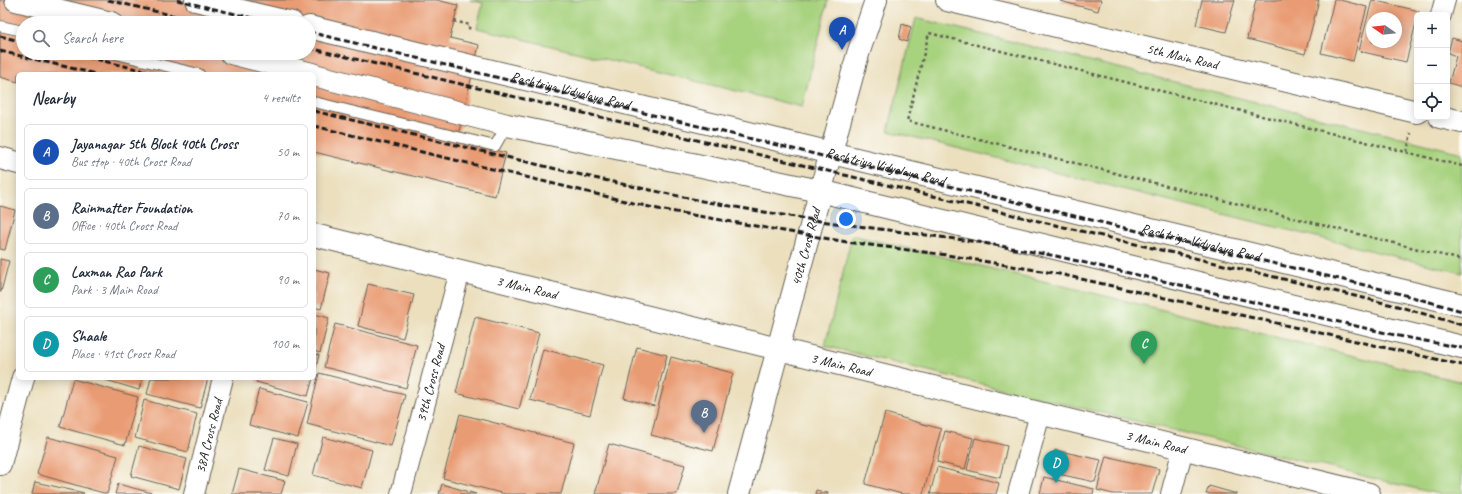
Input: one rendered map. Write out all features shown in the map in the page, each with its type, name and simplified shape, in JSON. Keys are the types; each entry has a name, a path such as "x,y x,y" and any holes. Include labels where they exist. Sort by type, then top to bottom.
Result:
{"main road":[{"path":"16,0 82,16"},
{"path":"196,0 263,16"},
{"name":"40th Cross Road","path":"739,494 830,152 858,54 876,0"},
{"name":"5th Main Road","path":"947,0 1414,110"},
{"name":"Rashtriya Vidyalaya Road","path":"316,29 1462,305"},
{"path":"258,60 305,72"},
{"path":"316,75 507,125 820,191 1462,347"},
{"path":"1450,119 1462,122"},
{"path":"0,158 16,162"},
{"name":"3 Main Road","path":"316,235 1183,448 1328,489 1369,494"},
{"path":"0,464 22,380"}],"street":[{"path":"1442,12 1445,0"},
{"name":"39th Cross Road","path":"401,494 460,271"},
{"name":"38A Cross Road","path":"194,494 223,380"},
{"path":"1018,494 1040,414"},
{"path":"1171,494 1183,448"}],"lane":[{"path":"0,26 16,29"},
{"path":"141,60 191,72"},
{"path":"316,102 494,146 507,125"}],"path":[{"path":"454,21 470,25 468,32"},
{"path":"1462,166 929,33 907,121 1462,260"}],"green space":[{"path":"470,0 828,0 802,107 477,28 483,3"},
{"path":"916,18 1462,153 1462,273 888,131"},
{"path":"852,235 1462,382 1462,494 1438,494 825,346"}],"building":[{"path":"0,0 436,0 458,5 450,38 479,45 457,140 506,153 495,196 316,152 316,72 16,72 16,81 0,77"},
{"path":"1101,0 1098,11 1060,1"},
{"path":"1202,0 1235,0 1226,32 1196,25"},
{"path":"1256,0 1319,0 1305,54 1247,39"},
{"path":"1334,0 1340,0 1367,7 1353,61 1321,53"},
{"path":"1372,0 1419,11 1414,12 1414,31 1406,62 1359,51 1366,24 1366,48 1402,48 1402,12 1369,12"},
{"path":"902,24 911,27 907,42 899,39"},
{"path":"1452,38 1462,41 1462,87 1450,83 1456,56 1450,54"},
{"path":"0,206 15,210 5,250 0,249"},
{"path":"0,259 9,261 1,292 0,292"},
{"path":"316,270 330,273 321,309 316,308"},
{"path":"368,284 414,295 403,338 358,326"},
{"path":"316,315 329,318 320,353 316,352"},
{"path":"475,317 539,333 519,409 456,393"},
{"path":"335,324 417,345 406,388 324,367"},
{"path":"637,347 667,355 654,406 624,398"},
{"path":"543,349 603,365 590,415 530,400"},
{"path":"316,354 319,355 316,368"},
{"path":"671,357 733,373 713,451 651,435"},
{"path":"319,373 405,395 391,446 307,424"},
{"path":"73,380 138,397 125,445 60,427"},
{"path":"106,380 142,380 139,390"},
{"path":"150,380 207,380 200,408 147,394"},
{"path":"256,380 312,380 308,396 256,382"},
{"path":"259,389 308,402 298,438 249,425"},
{"path":"144,400 197,414 188,452 135,438"},
{"path":"885,413 941,429 923,494 902,494 865,484"},
{"path":"460,414 574,443 561,494 505,494 443,478"},
{"path":"945,431 973,438 965,469 937,462"},
{"path":"48,437 118,456 107,494 37,474"},
{"path":"323,437 372,450 362,488 313,475"},
{"path":"274,438 297,444 289,476 265,470"},
{"path":"975,438 1007,446 1000,478 967,470"},
{"path":"609,444 685,465 677,494 595,494"},
{"path":"139,446 187,459 179,489 131,476"},
{"path":"1055,450 1101,460 1095,482 1049,472"},
{"path":"1106,456 1159,469 1152,494 1113,494 1097,490"},
{"path":"937,467 999,483 996,494 930,494"},
{"path":"239,469 285,481 281,494 232,494"},
{"path":"1044,477 1094,489 1093,494 1040,494"},
{"path":"35,482 84,493 32,494"},
{"path":"118,484 156,494 115,494"},
{"path":"442,484 476,494 439,494"},
{"path":"1209,486 1237,494 1206,494"},
{"path":"816,490 828,493 828,494 815,494"}],"railway":[{"path":"108,0 175,16"},
{"path":"177,0 244,16"},
{"path":"316,34 1394,292 1462,311"},
{"path":"0,36 16,40"},
{"path":"316,50 1397,306 1462,325"},
{"path":"0,51 16,55"},
{"path":"38,60 88,72"},
{"path":"99,60 150,72"},
{"path":"316,111 594,178 702,201 820,221 978,242 1056,256 1399,336 1462,348"},
{"path":"316,126 658,209 847,242 947,255 1059,274 1462,365"}],"place":[{"name":"Jayanagar 5th Block 40th Cross","path":"842,50"},
{"name":"Laxman Rao Park","path":"1144,364"},
{"name":"Rainmatter Foundation","path":"704,433"},
{"name":"Shaale","path":"1056,483"}]}
